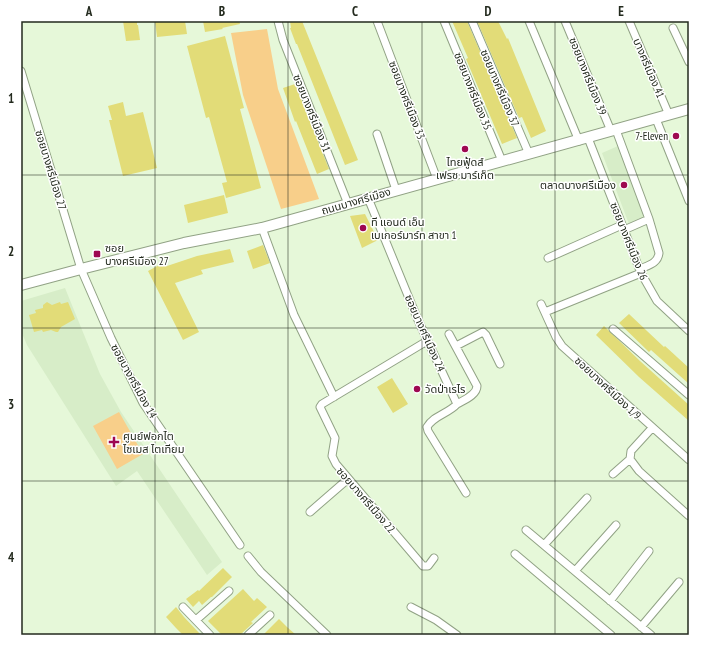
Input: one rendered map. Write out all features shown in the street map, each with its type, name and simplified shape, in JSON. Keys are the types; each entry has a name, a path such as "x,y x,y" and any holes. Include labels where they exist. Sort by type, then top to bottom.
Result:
{"street":[{"name":"ซอยบางศรีเมือง 31","path":"278,21 283,40 348,204"},
{"name":"ซอยบางศรีเมือง 33","path":"377,21 437,179"},
{"name":"ซอยบางศรีเมือง 35","path":"444,21 502,161"},
{"name":"ซอยบางศรีเมือง 37","path":"472,21 529,154"},
{"name":"ซอยบางศรีเมือง 26","path":"529,21 583,140 612,198 640,271 657,301 689,331"},
{"name":"ซอยบางศรีเมือง 39","path":"565,21 614,131 649,219 659,252 656,261 640,271"},
{"name":"บางศรีเมือง 41","path":"629,21 669,115"},
{"path":"673,28 689,62"},
{"name":"ซอยบางศรีเมือง 27","path":"21,71 80,269"},
{"name":"ถนนบางศรีเมือง","path":"21,285 184,243 262,228 396,190 583,140 689,109"},
{"path":"656,119 689,201"},
{"path":"377,134 396,190"},
{"name":"ซอยบางศรีเมือง 24","path":"368,198 418,320 457,404"},
{"path":"548,258 649,219"},
{"path":"262,228 294,315 334,397"},
{"name":"ซอยบางศรีเมือง 14","path":"80,269 111,338 143,402 240,545"},
{"path":"545,312 640,271"},
{"name":"ซอยบางศรีเมือง 1/9","path":"541,304 556,337 562,346 689,460"},
{"path":"613,329 689,395"},
{"path":"456,346 483,332 486,335 500,364"},
{"path":"449,334 477,386 477,390 474,394 457,404 451,410 433,419 427,427 466,493"},
{"name":"ซอยบางศรีเมือง 22","path":"428,341 322,404 320,407 335,438 332,456 333,460 423,566 428,566 434,558"},
{"path":"613,474 630,459 631,451 652,428"},
{"path":"630,459 639,471 689,516"},
{"path":"310,512 348,478"},
{"path":"544,545 587,498"},
{"path":"575,572 616,525"},
{"path":"526,530 651,635"},
{"path":"610,601 650,551"},
{"path":"516,554 611,635"},
{"path":"248,556 261,572 327,635"},
{"path":"641,627 679,582"},
{"path":"196,620 229,591"},
{"path":"183,607 210,635"},
{"path":"412,607 432,618 457,635"},
{"path":"248,635 270,615"}],"shaded area":[{"path":"267,29 278,89 319,199 281,209 243,95 231,33"},
{"name":"ตลาดบางศรีเมือง","path":"618,146 646,217 629,224 602,153"},
{"name":"ศูนย์ฟอกไต ไซเมส ไตเทียม","path":"65,288 100,374 121,412 222,562 207,575 137,471 116,486 27,345 21,331 21,301"},
{"path":"119,412 143,454 117,469 93,426"}],"building":[{"path":"123,21 137,21 140,40 126,41"},
{"path":"155,21 185,21 187,34 157,37"},
{"path":"203,21 239,21 240,24 205,32"},
{"path":"290,21 302,21 358,160 345,165 296,44 290,28"},
{"path":"452,21 467,21 517,138 502,144 466,59 468,58"},
{"path":"477,21 498,21 507,39 508,38 546,131 531,138 522,117 519,118"},
{"path":"225,36 244,108 240,109 261,188 226,198 222,183 227,182 209,117 206,118 187,46"},
{"path":"295,84 329,169 317,174 296,121 295,122 283,88"},
{"path":"123,102 126,116 143,112 157,168 123,176 109,120 112,120 108,106"},
{"path":"224,195 228,213 188,223 184,205"},
{"name":"ที แอนด์ เอ็น เบเกอร์มาร์ท สาขา 1","path":"365,214 378,240 362,248 350,216"},
{"path":"263,245 270,263 253,269 247,251"},
{"path":"230,249 234,262 201,270 203,274 175,283 199,332 183,340 148,271 165,262 167,266 197,256"},
{"path":"47,302 52,305 60,302 61,304 68,302 75,319 61,327 58,332 51,330 43,332 42,330 34,332 29,315 36,313 35,310 43,308 43,305"},
{"path":"629,314 689,368 689,384 651,350 649,352 619,323"},
{"path":"604,326 689,405 689,421 639,377 596,335"},
{"path":"392,378 408,404 393,413 377,387"},
{"path":"223,568 232,577 202,605 199,601 193,607 186,599 198,590 199,591"},
{"path":"243,589 254,601 257,598 267,607 240,635 222,635 208,621"},
{"path":"176,607 201,635 183,635 166,617"},
{"path":"279,619 287,627 296,635 263,635"}],"place":[{"name":"7-Eleven","path":"676,136"},
{"name":"ไทยฟู้ดส์ เฟรซ มาร์เก็ต","path":"465,149"},
{"name":"ตลาดบางศรีเมือง","path":"624,185"},
{"name":"ที แอนด์ เอ็น เบเกอร์มาร์ท สาขา 1","path":"363,228"},
{"name":"ซอย บางศรีเมือง 27","path":"97,254"},
{"name":"วัดป่าเรไร","path":"417,389"},
{"name":"ศูนย์ฟอกไต ไซเมส ไตเทียม","path":"114,442"}]}
